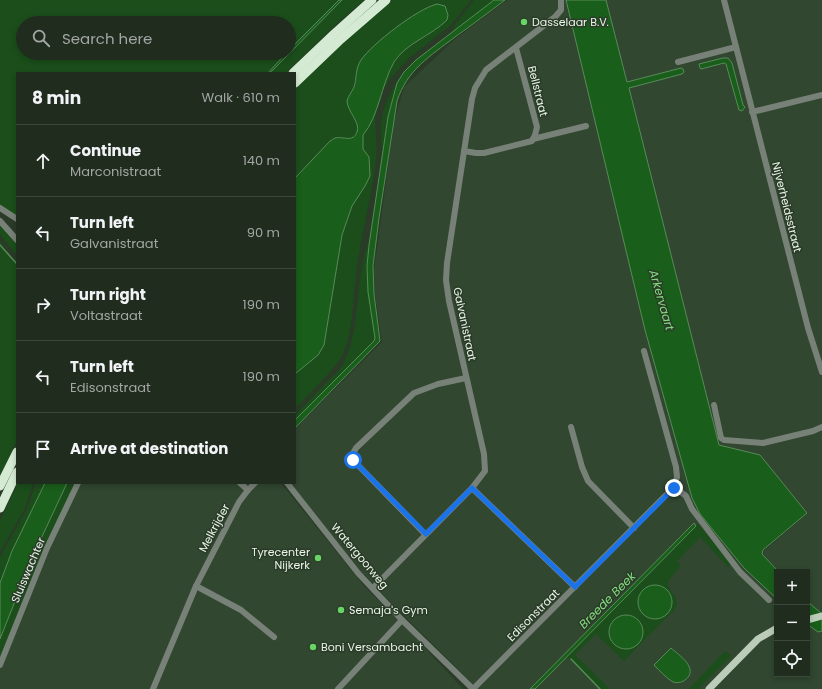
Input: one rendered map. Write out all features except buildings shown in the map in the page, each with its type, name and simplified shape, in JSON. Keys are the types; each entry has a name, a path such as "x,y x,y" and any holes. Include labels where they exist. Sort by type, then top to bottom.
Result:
{"highway":[{"path":"295,72 372,0"},
{"path":"296,82 341,39 386,0"},
{"path":"0,486 16,454"},
{"path":"0,508 16,474"}],"main road":[{"path":"810,619 822,616"},
{"path":"709,689 758,639 774,630"}],"street":[{"name":"Galvanistraat","path":"373,588 472,488 485,471 485,463 449,301 446,280 447,263 472,99 475,88 486,70 555,17 561,10 561,0"},
{"name":"Nijverheidsstraat","path":"724,0 808,328 822,372"},
{"path":"678,62 736,47"},
{"name":"Bellstraat","path":"516,48 537,128 533,139"},
{"path":"752,112 822,95"},
{"path":"464,151 476,154 484,153 586,126"},
{"path":"0,208 16,218"},
{"path":"0,221 16,239"},
{"path":"644,351 676,467 677,477 674,488 686,496 692,509 740,572 769,600"},
{"path":"426,534 353,460 352,454 356,448 414,393 438,384 466,378"},
{"path":"714,405 722,438 724,440 763,443 813,431 822,427"},
{"path":"571,427 582,467 588,481 634,528"},
{"name":"Sluiswachter","path":"0,665 47,548 78,484"},
{"path":"241,484 248,490"},
{"name":"Melkrijder","path":"152,689 196,586 236,508 254,484"},
{"name":"Watergoorweg","path":"288,484 358,573 402,620 473,689"},
{"path":"472,488 575,587"},
{"name":"Edisonstraat","path":"473,689 674,488"},
{"path":"196,586 241,610 274,637"},
{"path":"338,689 402,620"}],"shaded area":[{"path":"0,0 339,0 296,43 296,16 16,16 16,60 280,60 269,72 16,72 16,216 0,205"},
{"path":"342,0 364,0 333,27 287,72 271,72 283,60 296,60 296,47"},
{"path":"392,0 471,0 451,25 409,58 389,80 380,95 389,72 400,54 447,20 355,79 348,108 358,126 357,132 353,137 347,139 341,138 330,141 296,177 296,88 339,45"},
{"path":"474,0 494,0 453,31 454,26"},
{"name":"Arkervaart","path":"507,0 568,0 677,413 774,589 774,677 810,677 810,613 818,612 810,604 810,569 777,569 763,554 764,551 808,513 760,455 719,445 628,84 605,0 822,0 822,689 478,689 349,559 290,484 296,484 296,428 382,342 375,294 374,270 394,122 404,87 454,40"},
{"path":"397,83 388,117 382,154 382,117 387,100"},
{"path":"376,111 376,159 359,254 347,345 334,367 296,408 296,373 318,355 324,345 342,235 369,157 363,149 362,140"},
{"path":"0,224 16,241 16,255 0,234"},
{"path":"0,241 4,249 16,262 16,443 0,476"},
{"path":"369,241 368,286 375,332 374,341 296,419 296,414 342,366 349,351 356,320 364,256"},
{"path":"18,484 33,484 25,508 0,552 0,521"},
{"path":"36,484 45,484 12,551 0,583 0,557 27,509"},
{"path":"67,484 76,484 0,657 0,639 33,556"},
{"path":"73,484 282,484 365,587 417,639 463,689 0,689 0,658 23,591"},
{"path":"696,524 698,524 731,564 728,567 700,537 677,561 681,565 668,581 668,585 677,601 675,609 624,661 596,634 575,655 610,689 600,689 567,657 696,526","holes":["671,599 671,607 648,618 639,609","624,615 642,628 642,636 609,636 609,628 612,622"]},
{"path":"725,651 731,656 698,689 689,689"}],"water":[{"path":"339,0 342,0 296,47 296,43"},
{"path":"494,0 505,0 428,57 413,72 401,90 397,101 373,266 374,294 380,341 296,427 296,419 374,341 375,338 368,292 367,266 369,245 388,117 397,83 404,72 416,60"},
{"path":"566,0 606,0 627,82 681,68 683,69 684,72 682,74 629,88 719,445 760,455 807,513 763,550 762,554 776,569 774,569 774,596 744,568 700,514 692,498 645,330"},
{"path":"437,4 445,6 448,15 447,20 441,26 399,55 394,62 386,80 373,119 363,135 363,149 369,157 370,176 352,206 342,235 324,345 318,355 296,373 296,177 330,141 335,138 350,138 355,135 358,128 347,101 354,87 361,60 375,45 396,28 428,7"},
{"path":"728,58 732,63 743,105 745,107 742,111 739,110 726,64 724,63 700,68 699,64"},
{"path":"280,60 283,60 271,72 269,72"},
{"path":"45,484 67,484 33,556 0,639 0,583 12,551"},
{"path":"694,523 696,526 535,689 530,689"},
{"path":"652,585 658,585 667,590 671,596 671,608 667,614 658,619 652,619 643,614 638,605 638,599 643,590"},
{"path":"810,604 822,614 822,631 818,632 810,626"},
{"path":"626,615 638,620 643,632 638,644 626,649 614,644 609,632 614,620"},
{"path":"671,648 687,662 690,671 689,676 685,680 678,683 670,680 654,665"}],"waterway":[{"path":"0,245 16,263"},
{"path":"571,659 600,689"}],"place":[{"name":"Dasselaar B.V.","path":"524,22"},
{"name":"Tyrecenter Nijkerk","path":"318,558"},
{"name":"Semaja's Gym","path":"341,610"},
{"name":"Boni Versambacht","path":"313,647"}],"route":[{"path":"353,460 426,534 472,488 575,587 674,488"}],"water label":[{"name":"Breede Beek","path":"607,600"}]}
